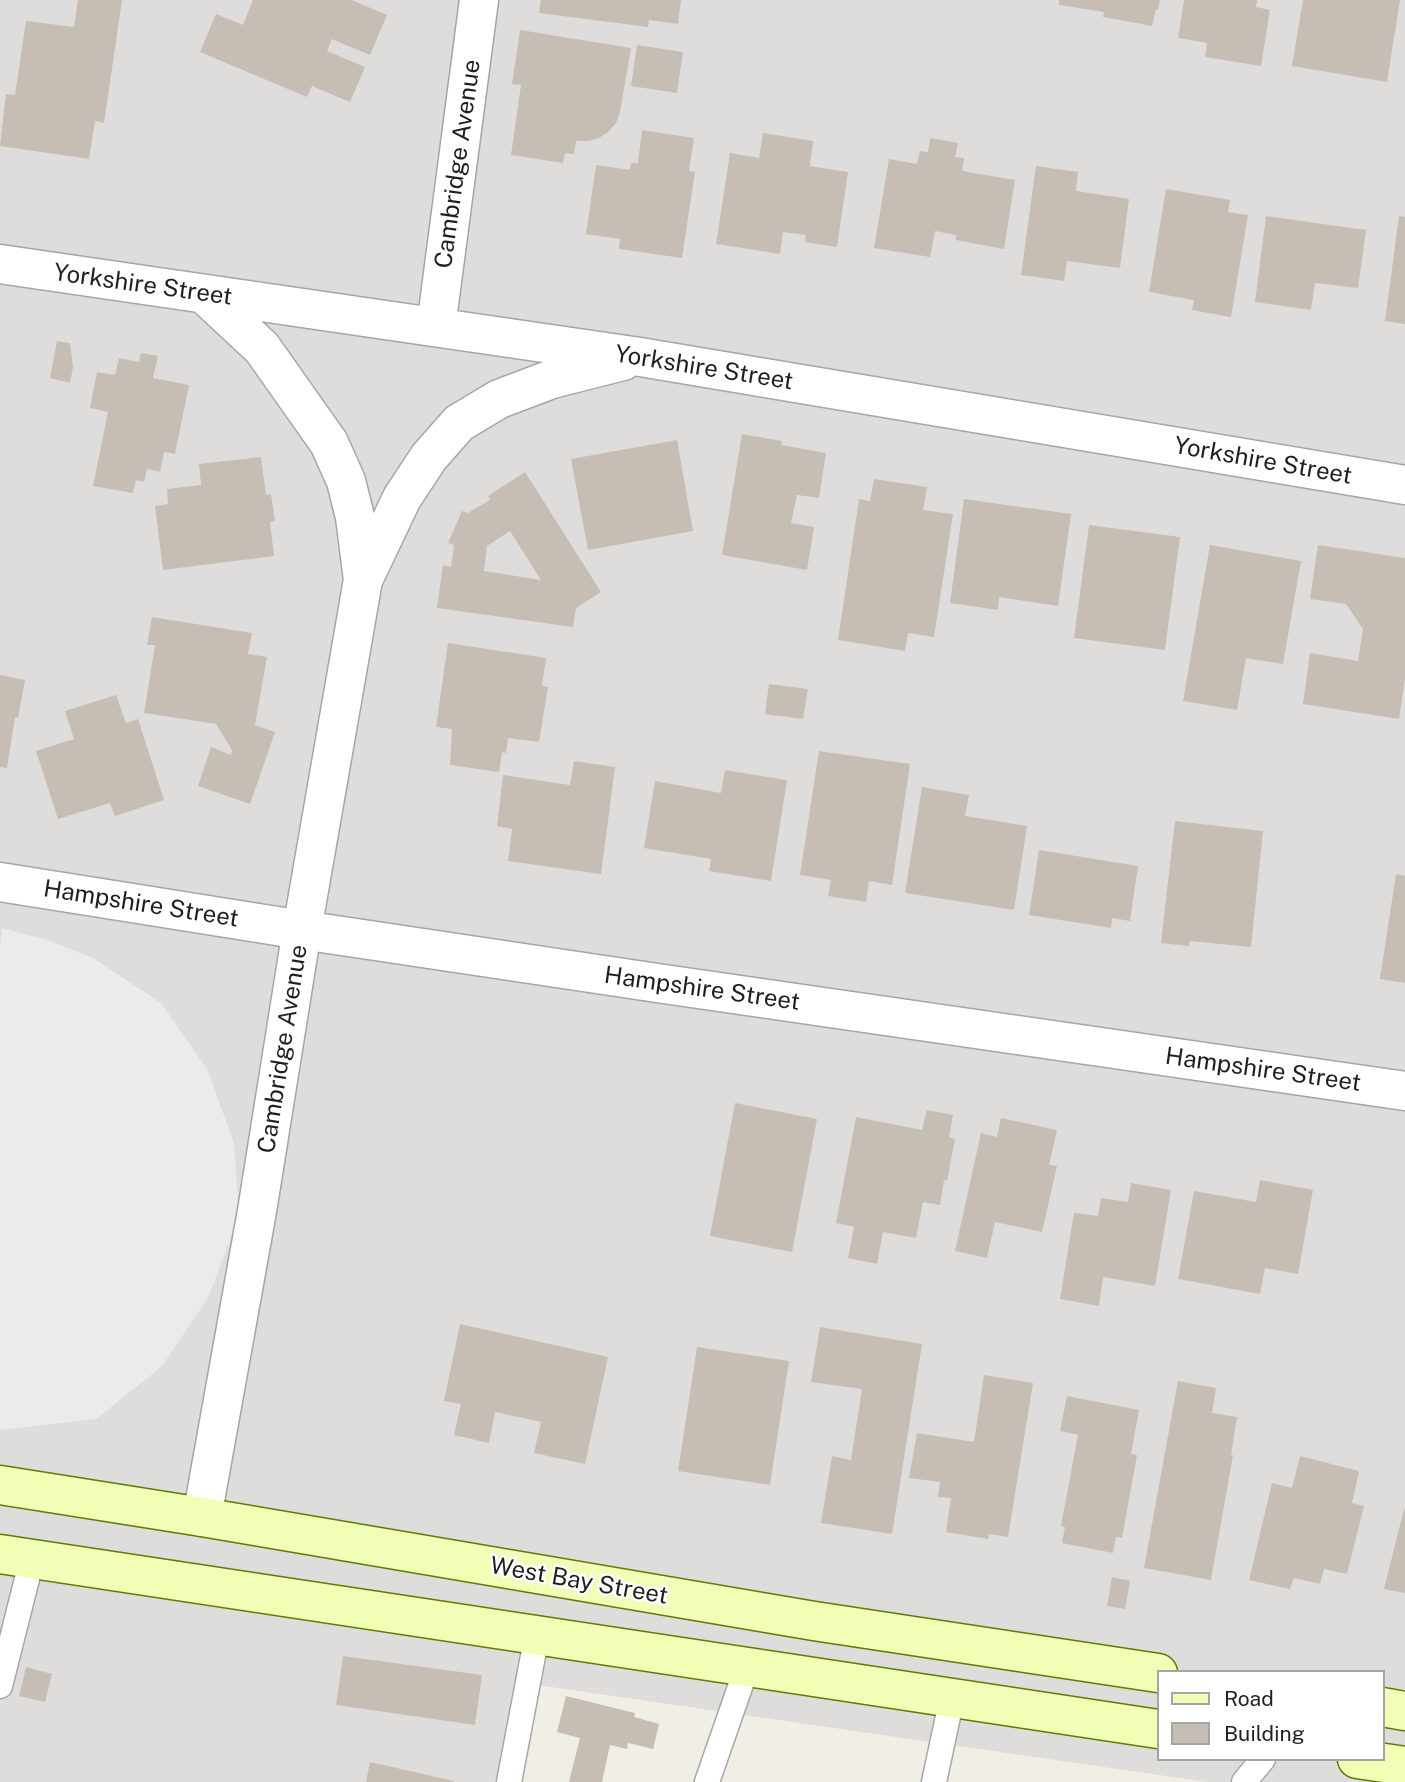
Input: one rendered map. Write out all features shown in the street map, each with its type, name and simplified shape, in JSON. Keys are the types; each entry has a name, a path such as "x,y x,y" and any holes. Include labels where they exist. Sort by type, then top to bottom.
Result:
{"main road":[{"name":"West Bay Street","path":"0,1485 814,1621 1156,1673"},
{"path":"16,1556 1156,1729"},
{"path":"1384,1707 1405,1710"}],"street":[{"name":"Cambridge Avenue","path":"436,327 480,0"},
{"name":"Yorkshire Street","path":"0,264 640,357 1405,485"},
{"name":"Cambridge Avenue","path":"204,294 262,348 329,443 346,481 355,517 363,580"},
{"name":"Cambridge Avenue","path":"202,1517 257,1211 302,930 363,580 402,498 429,457 459,423 499,399 552,379 640,357"},
{"name":"Hampshire Street","path":"0,882 678,986 1405,1091"}],"lane":[{"path":"0,1686 16,1556"},
{"path":"509,1782 537,1635"},
{"path":"706,1782 747,1667"},
{"path":"934,1782 952,1698"},
{"path":"1244,1782 1262,1761"}],"shaded area":[{"path":"0,0 1405,0 1405,1782 1207,1782 516,1682 497,1782 0,1782"},
{"path":"2,928 47,940 93,958 161,1003 207,1069 234,1143 239,1217 208,1298 162,1366 96,1419 0,1430 0,948"}],"building":[{"path":"78,0 122,0 104,123 95,121 89,159 0,146 6,94 15,95 26,21 74,27"},
{"path":"253,0 352,0 387,15 370,55 332,39 327,51 365,67 350,102 312,86 307,97 200,52 216,14 243,25"},
{"path":"541,0 681,0 678,24 649,20 648,27 539,13"},
{"path":"1059,0 1160,0 1152,26 1103,17 1104,12 1059,5"},
{"path":"1184,0 1257,0 1256,7 1270,10 1261,66 1205,57 1207,43 1178,38"},
{"path":"1303,0 1400,0 1387,82 1292,66"},
{"path":"520,30 631,48 616,123 599,138 576,141 574,154 565,153 563,163 511,155 521,85 512,84"},
{"path":"637,45 683,52 677,93 631,86"},
{"path":"642,130 694,138 689,171 695,172 682,258 619,249 620,239 586,234 596,165 630,170 631,163 638,163"},
{"path":"763,133 813,141 810,166 848,172 837,247 805,242 806,235 783,232 780,254 716,244 730,153 759,158"},
{"path":"930,138 958,143 955,157 964,158 962,171 1015,180 1004,249 956,240 956,235 935,231 930,257 874,248 889,159 917,164 920,151 928,152"},
{"path":"1036,166 1078,172 1076,191 1129,199 1120,268 1067,261 1064,281 1021,275"},
{"path":"1166,189 1230,200 1228,212 1248,215 1231,317 1192,310 1194,300 1149,292"},
{"path":"1266,216 1366,230 1358,288 1315,283 1311,310 1255,302"},
{"path":"1399,216 1405,217 1405,324 1385,321"},
{"path":"57,341 70,343 73,367 70,383 50,378"},
{"path":"141,353 158,356 153,378 189,385 175,454 164,452 160,472 147,469 144,482 136,480 133,493 93,486 108,412 90,408 97,372 115,375 119,358 139,362"},
{"path":"742,434 782,441 781,445 826,453 819,498 797,495 791,523 814,527 807,570 722,555"},
{"path":"677,440 693,531 588,550 571,459"},
{"path":"261,457 266,495 271,494 275,521 270,522 274,556 163,570 155,506 168,504 167,489 201,485 199,464"},
{"path":"525,472 601,592 576,608 573,627 437,608 443,565 451,567 454,545 448,543 462,511 468,513 490,500 488,496","holes":["510,531 541,580 484,571 487,546"]},
{"path":"874,479 927,487 923,510 953,514 934,637 908,633 905,651 838,640 859,499 870,501"},
{"path":"964,499 1071,514 1058,606 999,597 998,610 950,603"},
{"path":"1089,525 1180,537 1165,650 1074,638"},
{"path":"1210,545 1301,561 1283,664 1246,658 1237,710 1183,701"},
{"path":"1318,545 1405,558 1405,678 1399,719 1303,704 1310,653 1358,661 1363,629 1346,604 1310,599"},
{"path":"152,617 252,633 248,654 267,657 255,725 275,732 250,804 198,786 211,747 231,755 232,750 216,724 144,713 155,645 147,645"},
{"path":"448,643 546,658 542,686 548,687 539,742 508,738 506,753 502,752 499,772 450,765 452,729 436,727"},
{"path":"0,675 25,680 18,718 15,717 7,768 0,767"},
{"path":"769,684 808,689 803,719 765,714"},
{"path":"116,695 126,723 138,719 164,800 115,816 110,803 58,819 36,751 74,739 65,711"},
{"path":"819,751 910,764 892,885 869,881 866,902 828,896 831,880 800,875"},
{"path":"574,761 615,767 601,874 508,861 512,829 497,826 503,775 570,785"},
{"path":"725,770 787,780 771,881 709,871 711,859 644,848 655,781 721,793"},
{"path":"922,787 969,795 965,816 1027,826 1014,910 905,893"},
{"path":"1175,821 1263,831 1251,947 1190,941 1189,946 1161,943"},
{"path":"1039,850 1138,866 1130,921 1112,918 1111,928 1029,915"},
{"path":"1396,874 1405,876 1405,983 1380,979"},
{"path":"735,1103 817,1119 792,1252 710,1236"},
{"path":"927,1110 953,1115 949,1137 955,1139 940,1205 923,1202 916,1238 883,1232 877,1264 848,1258 854,1227 836,1223 856,1117 922,1130"},
{"path":"1001,1118 1057,1130 1049,1165 1057,1166 1042,1232 995,1222 987,1258 955,1251 981,1133 997,1137"},
{"path":"1260,1180 1313,1190 1298,1274 1265,1268 1260,1294 1178,1279 1194,1191 1256,1202"},
{"path":"1131,1183 1171,1190 1155,1286 1103,1277 1099,1306 1060,1299 1074,1213 1098,1216 1101,1198 1128,1202"},
{"path":"460,1324 608,1357 585,1464 534,1453 541,1422 495,1412 489,1443 454,1435 461,1404 444,1401"},
{"path":"820,1327 922,1344 892,1534 821,1523 832,1456 851,1460 862,1389 811,1382"},
{"path":"697,1347 789,1361 770,1485 678,1471"},
{"path":"984,1375 1033,1383 1008,1537 989,1534 988,1539 946,1532 951,1498 938,1497 940,1482 909,1478 917,1433 974,1442"},
{"path":"1178,1381 1216,1388 1212,1413 1237,1417 1211,1580 1144,1568"},
{"path":"1067,1396 1139,1410 1131,1454 1137,1455 1122,1538 1116,1537 1113,1553 1062,1543 1065,1527 1061,1526 1078,1435 1060,1431"},
{"path":"1300,1456 1359,1471 1352,1503 1364,1506 1347,1574 1324,1569 1320,1584 1294,1578 1290,1589 1249,1580 1272,1483 1292,1488"},
{"path":"1405,1509 1405,1593 1384,1589"},
{"path":"1112,1577 1130,1581 1125,1609 1107,1606"},
{"path":"343,1656 482,1675 475,1725 336,1705"},
{"path":"26,1667 52,1674 45,1702 19,1696"},
{"path":"566,1696 635,1713 634,1717 659,1724 653,1749 628,1743 627,1749 610,1745 602,1782 569,1782 580,1738 557,1732"},
{"path":"370,1762 454,1781 454,1782 366,1782"}]}
